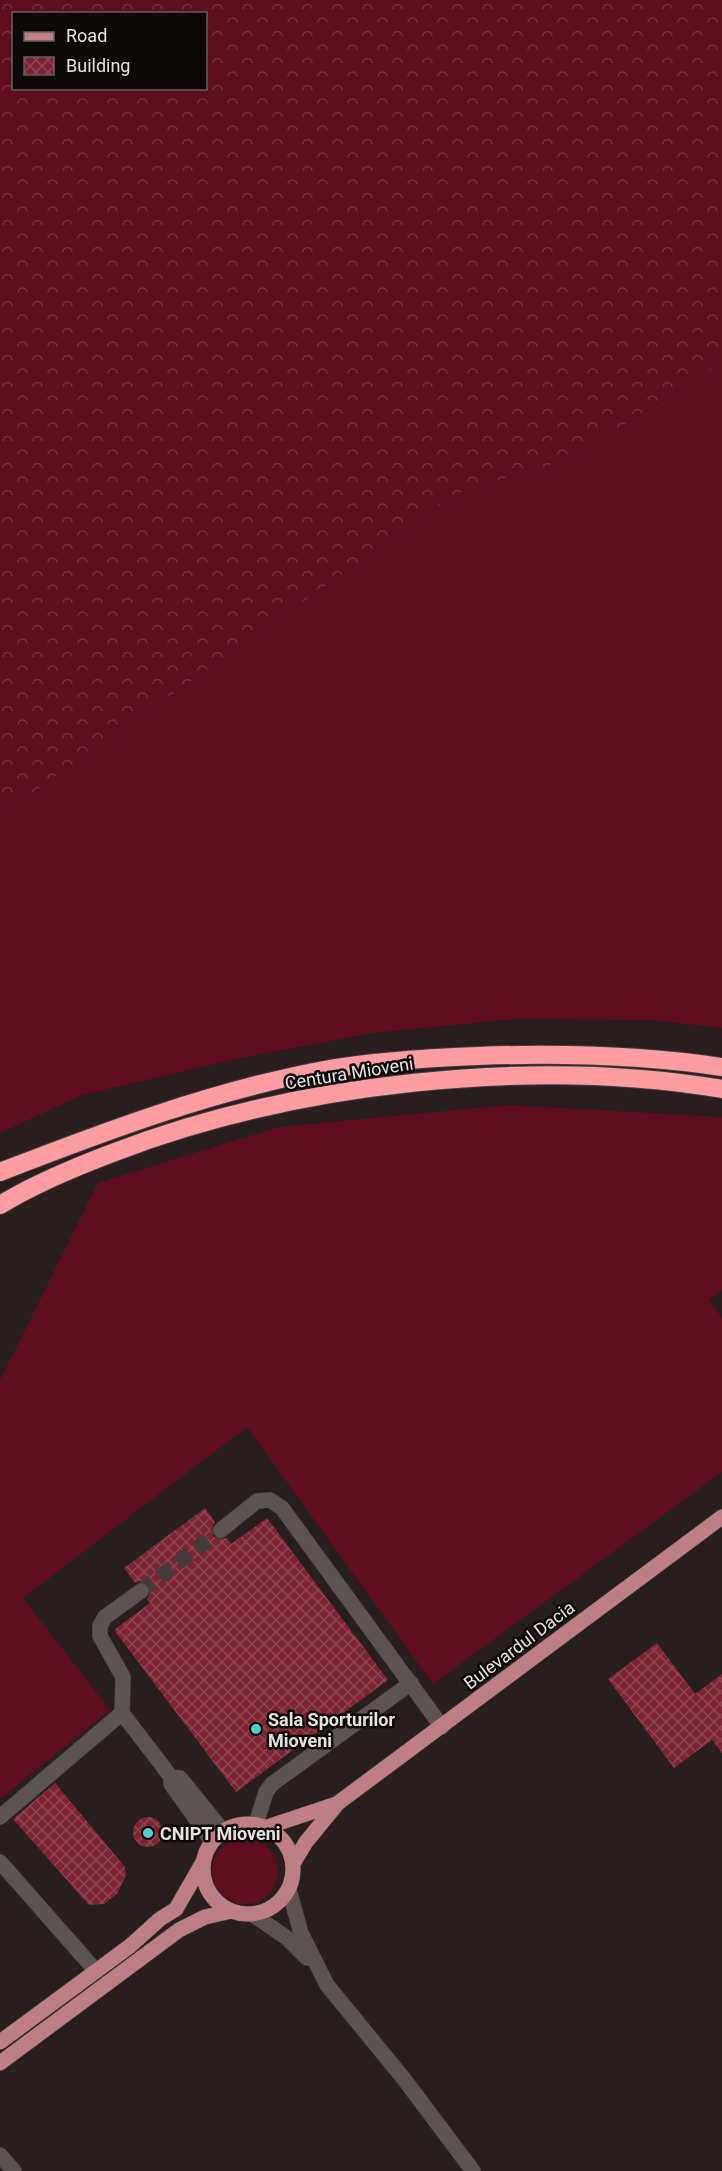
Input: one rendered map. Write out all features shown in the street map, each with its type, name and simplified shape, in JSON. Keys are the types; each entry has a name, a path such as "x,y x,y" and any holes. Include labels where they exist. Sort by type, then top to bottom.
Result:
{"highway":[{"name":"Centura Mioveni","path":"0,1172 173,1108 325,1070 441,1058 569,1054 632,1057 722,1067"},
{"name":"Centura Mioveni","path":"0,1205 21,1192 75,1167 139,1142 176,1130 314,1098 404,1084 484,1078 589,1077 722,1089"}],"main road":[{"name":"Bulevardul Dacia","path":"338,1803 722,1516"},
{"path":"261,1825 338,1803"},
{"path":"294,1862 306,1842 338,1803"},
{"path":"0,2042 176,1909 203,1862 218,1836 244,1823 261,1825 280,1835 289,1847 294,1862 294,1876 289,1890 280,1902 267,1910 252,1914 232,1911 219,1904 209,1892 204,1877 203,1862"},
{"path":"0,2063 179,1930 205,1917 232,1911"}],"street":[{"path":"221,1530 257,1501 270,1500 282,1508 442,1726"},
{"path":"141,1591 105,1617 100,1626 100,1636 123,1677 122,1713 171,1777 180,1778 218,1836"},
{"path":"261,1825 266,1791 272,1784 411,1683"},
{"path":"0,1817 122,1713"},
{"path":"0,1862 96,1971"},
{"path":"289,1890 301,1933 327,1985 404,2079 473,2171"},
{"path":"252,1914 287,1938 319,1971"},
{"path":"0,2155 14,2171"}],"green space":[{"path":"0,0 722,0 722,362 572,458 457,493 27,797 0,813"},
{"path":"722,362 722,1028 652,1020 515,1019 372,1033 236,1059 82,1095 0,1133 0,813 27,797 457,493 572,458"},
{"path":"508,1105 722,1117 722,1291 709,1300 722,1318 722,1472 433,1684 247,1427 23,1598 110,1710 0,1799 0,1380 98,1183 279,1127"},
{"path":"245,1838 258,1841 268,1848 275,1858 278,1871 275,1884 268,1894 258,1901 245,1904 232,1901 222,1894 215,1884 212,1871 215,1858 222,1848 232,1841"}],"building":[{"path":"205,1508 215,1522 212,1527 213,1536 218,1539 227,1538 231,1544 267,1518 388,1680 236,1792 114,1630 150,1603 147,1599 151,1591 148,1585 141,1581 135,1583 124,1568"},
{"path":"657,1643 695,1694 722,1674 722,1753 712,1740 674,1768 608,1679"},
{"path":"55,1783 125,1867 126,1875 117,1894 104,1904 89,1905 13,1819"},
{"name":"CNIPT Mioveni","path":"148,1817 159,1821 163,1832 159,1843 148,1847 137,1843 133,1832 137,1821"}],"tunnel":[{"path":"141,1591 221,1530"}],"place":[{"name":"Sala Sporturilor Mioveni","path":"256,1729"},
{"name":"CNIPT Mioveni","path":"148,1833"}]}
